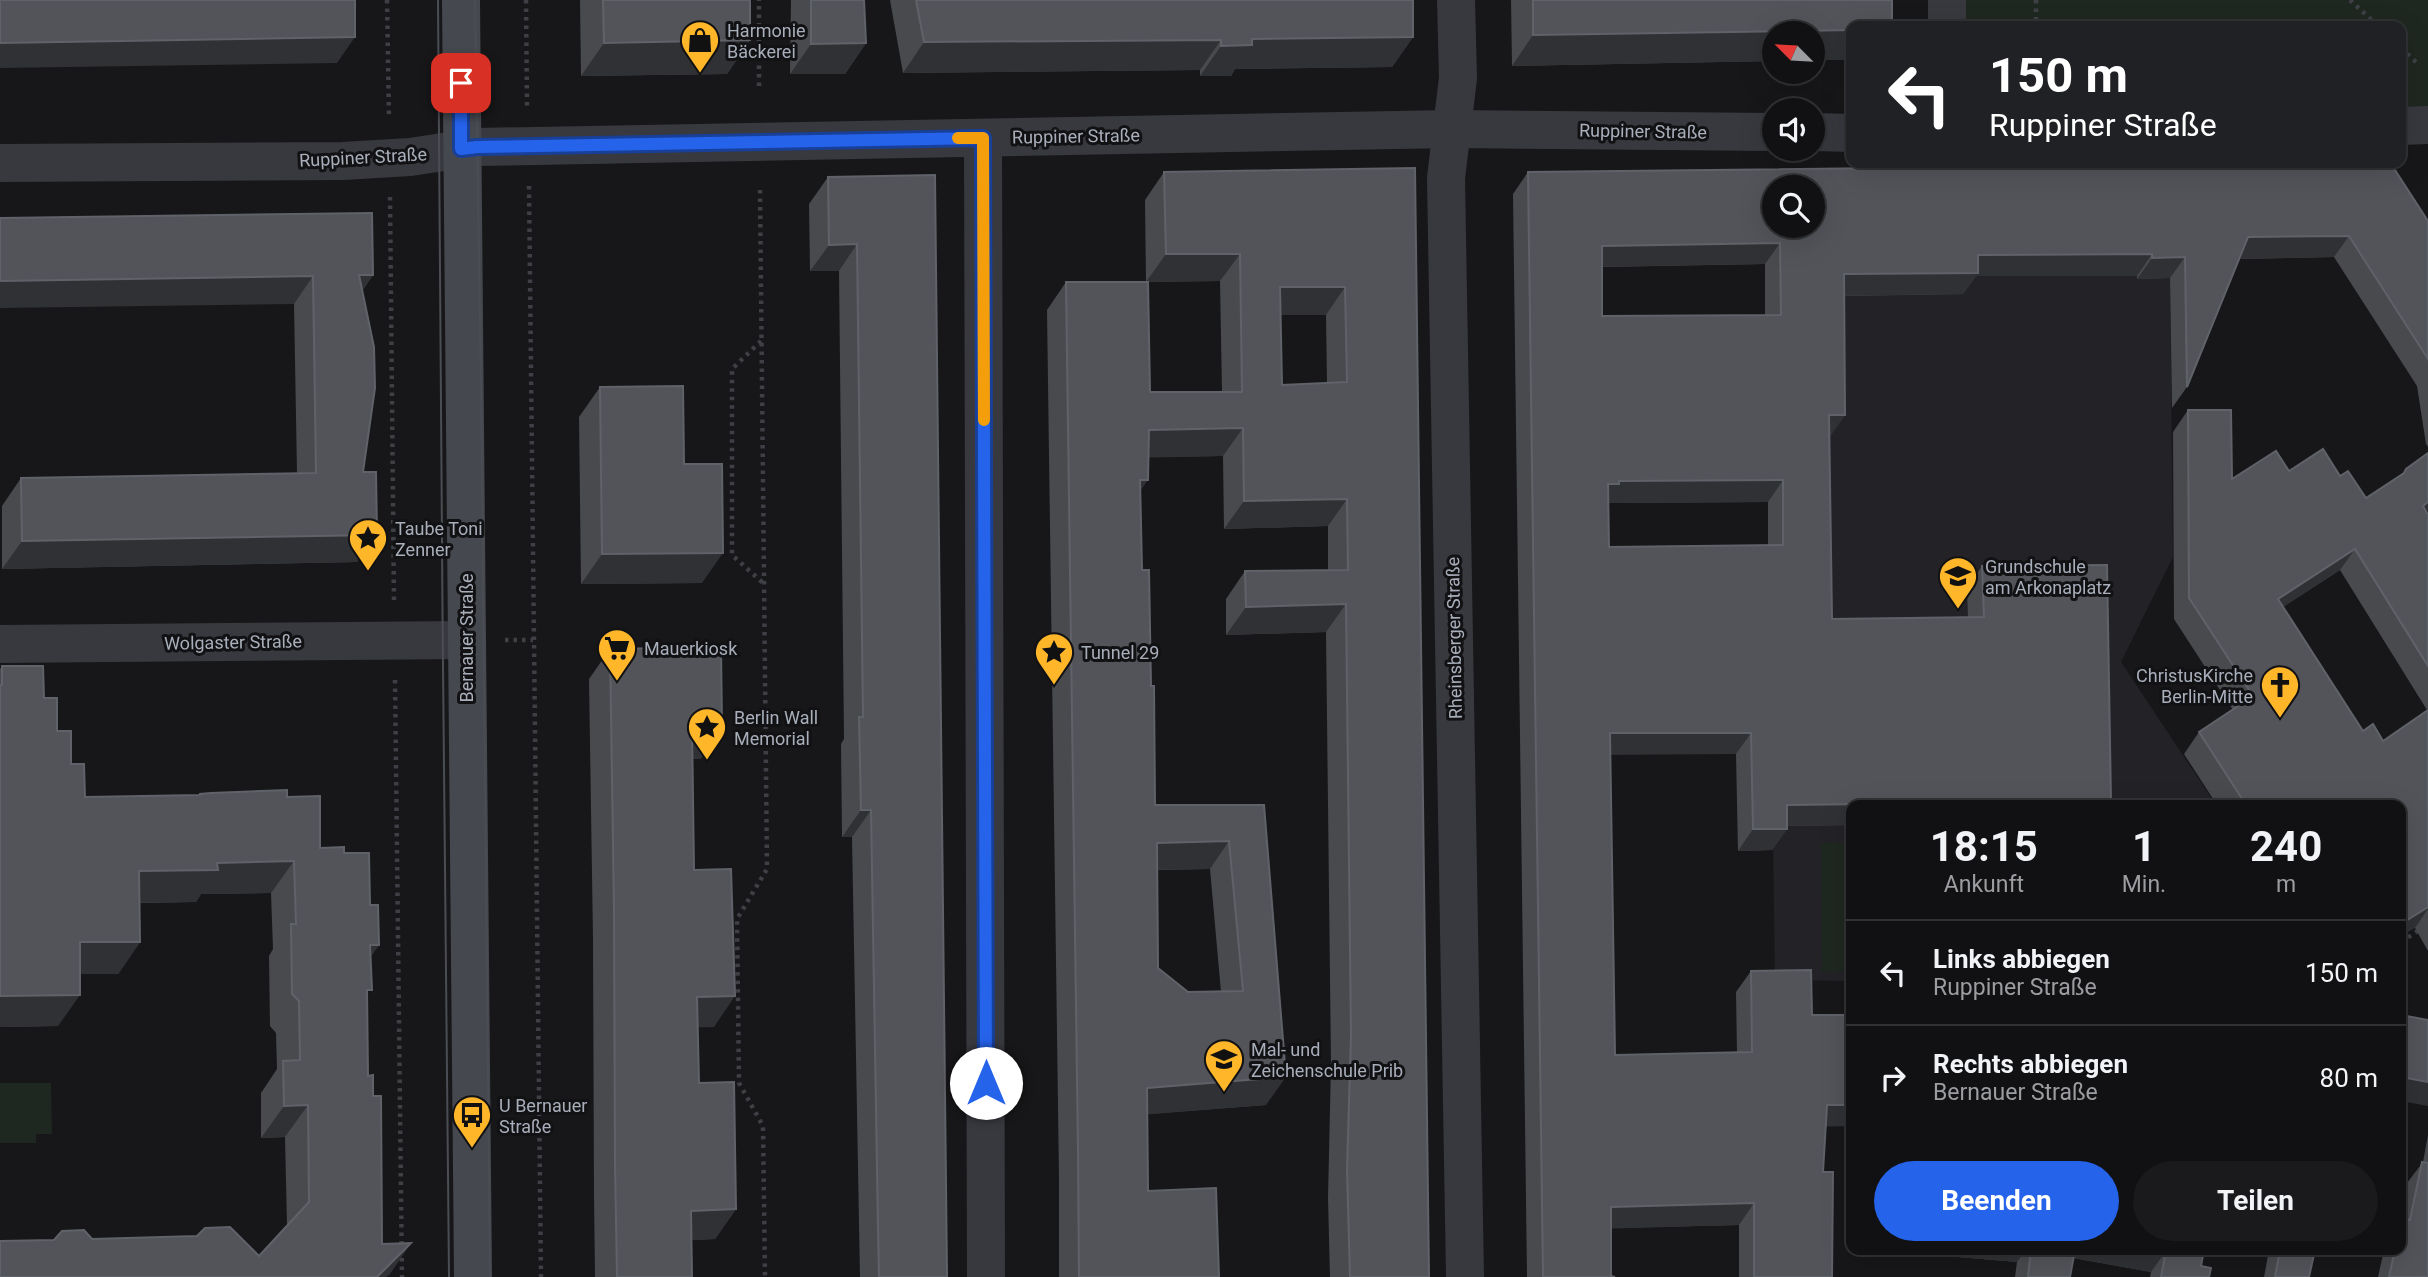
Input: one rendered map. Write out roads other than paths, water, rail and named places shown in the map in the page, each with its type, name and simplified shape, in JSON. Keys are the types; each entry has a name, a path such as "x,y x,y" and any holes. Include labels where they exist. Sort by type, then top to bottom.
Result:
{"main road":[{"name":"Bernauer Straße","path":"461,0 473,1277"}],"street":[{"name":"Rheinsberger Straße","path":"1456,0 1458,78 1446,178 1465,1277"},
{"path":"1947,0 1947,21"},
{"path":"2406,126 2428,125"},
{"name":"Ruppiner Straße","path":"0,163 343,161 410,157 477,147 1452,129 1762,132"},
{"path":"1825,132 1846,133"},
{"path":"983,138 986,1277"},
{"name":"Wolgaster Straße","path":"0,644 467,640"}],"tram line":[{"path":"438,0 449,1277"},
{"path":"475,0 490,1277"}],"place":[{"name":"Harmonie Bäckerei","path":"700,74"},
{"name":"Taube Toni Zenner","path":"368,572"},
{"name":"Grundschule am Arkonaplatz","path":"1958,610"},
{"name":"Mauerkiosk","path":"617,682"},
{"name":"Tunnel 29","path":"1054,686"},
{"name":"ChristusKirche Berlin-Mitte","path":"2280,719"},
{"name":"Berlin Wall Memorial","path":"707,761"},
{"name":"Mal- und Zeichenschule Prib","path":"1224,1093"},
{"name":"U Bernauer Straße","path":"472,1149"}]}
